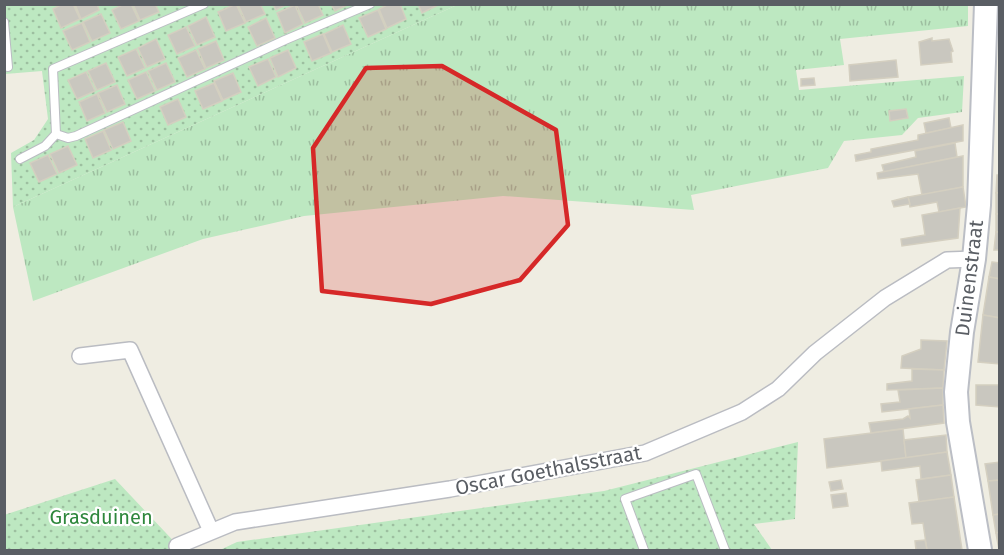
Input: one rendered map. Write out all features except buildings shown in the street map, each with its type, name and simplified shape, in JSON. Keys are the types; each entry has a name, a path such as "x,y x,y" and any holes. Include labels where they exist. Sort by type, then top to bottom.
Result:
{"street":[{"name":"Duinenstraat","path":"980,550 958,422 956,392 958,363 974,259 991,78 986,4"},
{"name":"Oscar Goethalsstraat","path":"177,546 236,522 450,489 645,453 742,412 778,389 815,353 885,298 947,260 974,259"},
{"path":"80,356 130,350 211,531"}],"lane":[{"path":"20,159 45,146 56,134 53,69 204,4"},
{"path":"56,134 68,138 76,136 285,40 370,4"},
{"path":"4,22 8,68"},
{"path":"644,550 625,499 696,474 725,550"}],"highlighted area":[{"path":"442,66 556,130 568,225 520,280 431,304 322,291 313,148 366,68"}],"green space":[{"path":"4,5 457,5 13,207 11,153 34,140 48,119 42,71 5,74"},
{"path":"457,5 968,5 968,26 840,39 844,65 796,70 799,90 964,76 962,112 918,118 902,135 844,141 828,168 691,195 694,210 503,196 304,216 203,239 33,301 13,207"},
{"path":"798,442 795,519 754,524 772,550 220,550 237,542 604,491"},
{"name":"Grasduinen","path":"115,479 182,550 5,550 4,515"}]}
